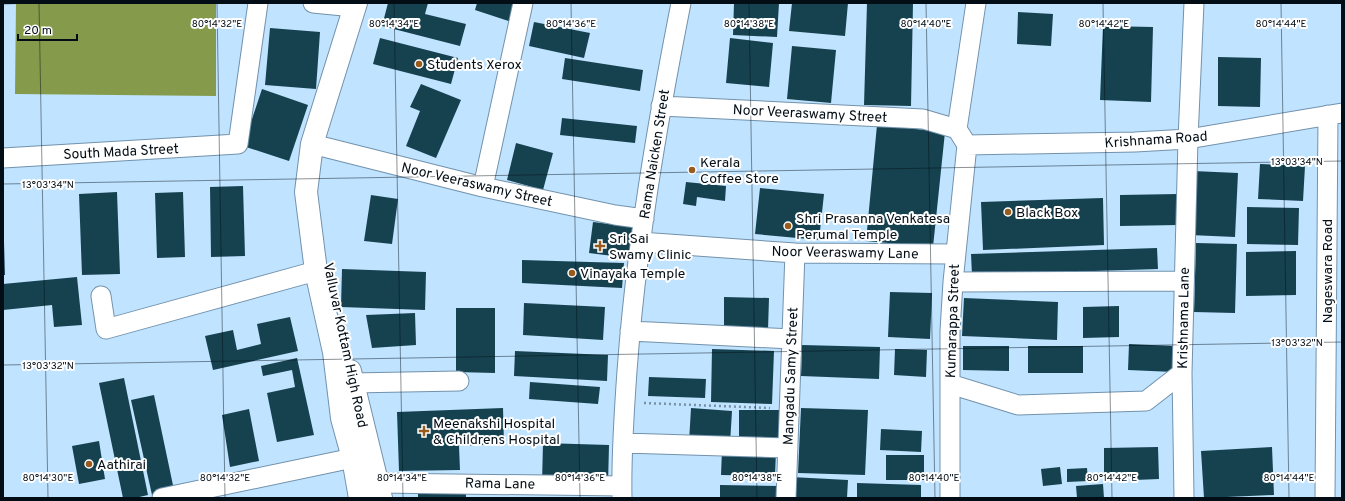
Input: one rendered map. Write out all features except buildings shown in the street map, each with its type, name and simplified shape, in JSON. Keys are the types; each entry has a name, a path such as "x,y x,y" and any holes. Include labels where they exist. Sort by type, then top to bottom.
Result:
{"main road":[{"name":"Valluvar Kottam High Road","path":"355,5 312,144 306,192 316,271 334,352 342,418 353,458 360,498"},
{"name":"Valluvar Kottam High Road","path":"306,192 330,263 352,383 379,490"}],"street":[{"name":"South Mada Street","path":"3,158 238,144 258,3"},
{"path":"313,3 355,5"},
{"path":"483,187 523,3"},
{"name":"Rama Naicken Street","path":"622,492 625,403 630,331 640,242 661,106 681,3"},
{"path":"962,137 976,3"},
{"name":"Krishnama Lane","path":"1184,498 1182,373 1188,138 1194,3"},
{"name":"Noor Veeraswamy Street","path":"661,106 923,119 962,137"},
{"name":"Krishnama Road","path":"962,137 1135,142 1188,138 1335,114"},
{"name":"Nageswara Road","path":"1326,498 1335,114"},
{"name":"Kumarappa Street","path":"950,498 950,384 953,282 962,137"},
{"name":"Noor Veeraswamy Street","path":"312,144 483,187 615,215 644,219"},
{"name":"Noor Veeraswamy Lane","path":"640,242 795,253 954,254"},
{"name":"Mangadu Samy Street","path":"786,498 795,253"},
{"path":"101,296 106,329 316,271"},
{"path":"953,282 1184,281"},
{"path":"630,331 792,339"},
{"path":"950,384 1018,405 1146,401 1182,373"},
{"path":"352,383 459,380"},
{"path":"623,444 788,448"},
{"path":"162,498 353,458"},
{"name":"Rama Lane","path":"379,490 622,492"}],"path":[{"path":"625,403 790,409"}],"shaded area":[{"path":"16,3 216,3 216,96 15,94"}],"place":[{"name":"Students Xerox","path":"419,64"},
{"name":"Kerala Coffee Store","path":"692,170"},
{"name":"Black Box","path":"1008,212"},
{"name":"Shri Prasanna Venkatesa Perumal Temple","path":"788,226"},
{"name":"Sri Sai Swamy Clinic","path":"600,246"},
{"name":"Vinayaka Temple","path":"572,273"},
{"name":"Meenakshi Hospital & Childrens Hospital","path":"424,431"},
{"name":"Aathirai","path":"89,464"}]}
